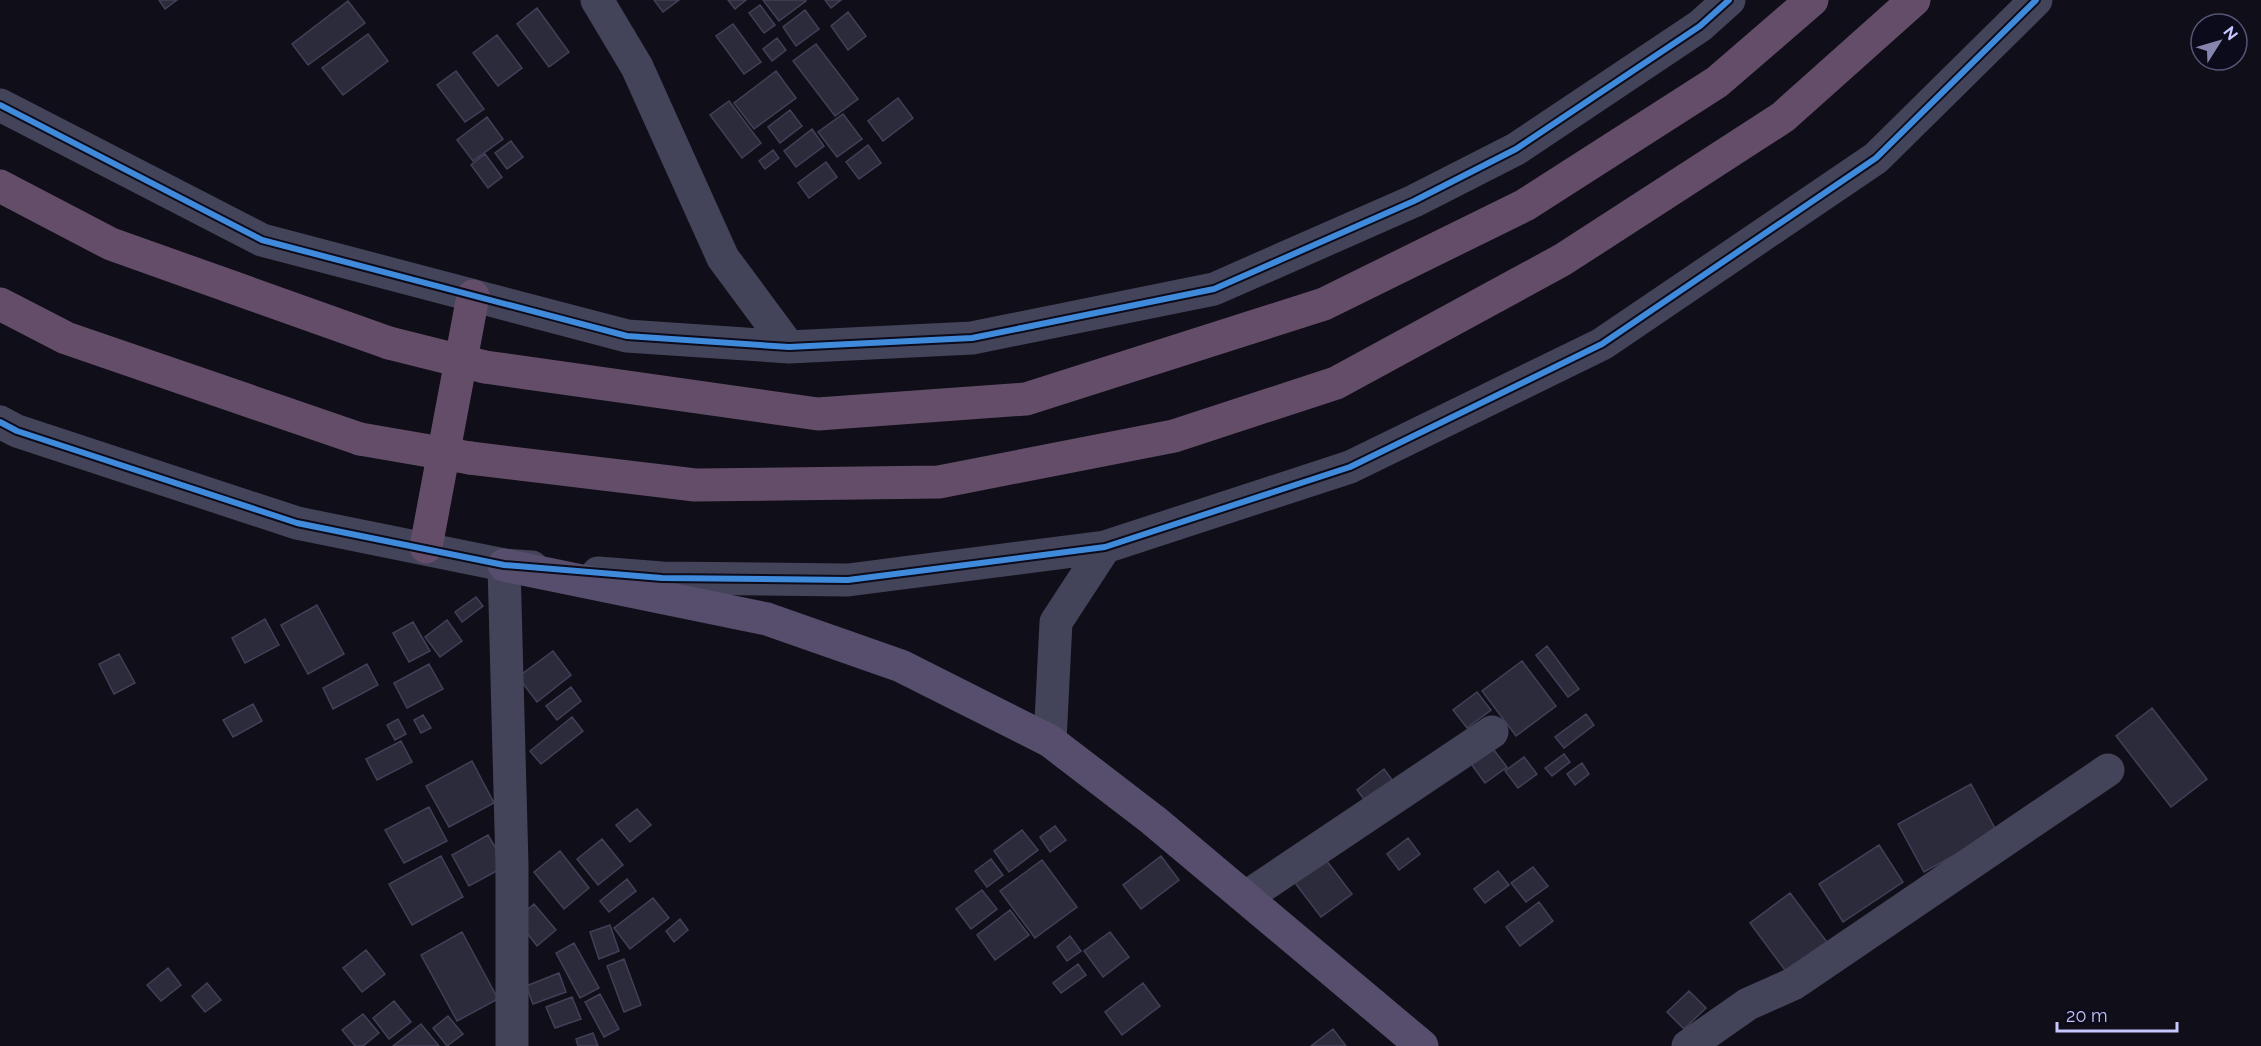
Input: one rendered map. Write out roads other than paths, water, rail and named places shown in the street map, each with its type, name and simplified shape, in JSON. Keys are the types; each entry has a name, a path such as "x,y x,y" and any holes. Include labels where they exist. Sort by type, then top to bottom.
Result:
{"highway":[{"path":"0,186 111,244 389,343 485,367 818,414 1026,399 1324,304 1525,205 1717,82 1812,0"},
{"path":"0,304 66,338 360,439 470,458 694,485 939,482 1174,436 1336,383 1562,260 1783,117 1914,0"},
{"path":"426,547 473,296"}],"main road":[{"path":"504,565 767,619 902,666 1050,741 1153,820 1422,1046"}],"street":[{"path":"597,0 637,67 723,258 789,347"},
{"path":"0,105 262,240 627,336 789,347 972,338 1214,289 1414,201 1516,149 1700,26 1729,0"},
{"path":"0,422 17,431 297,523 426,547 504,565 662,578 848,580 1105,547 1350,467 1602,344 1876,158 2036,0"},
{"path":"1050,741 1056,622 1105,547"},
{"path":"504,565 513,866 512,1046"},
{"path":"1245,897 1492,732"},
{"path":"1688,1046 1748,1004 1793,984 2108,770"}]}
